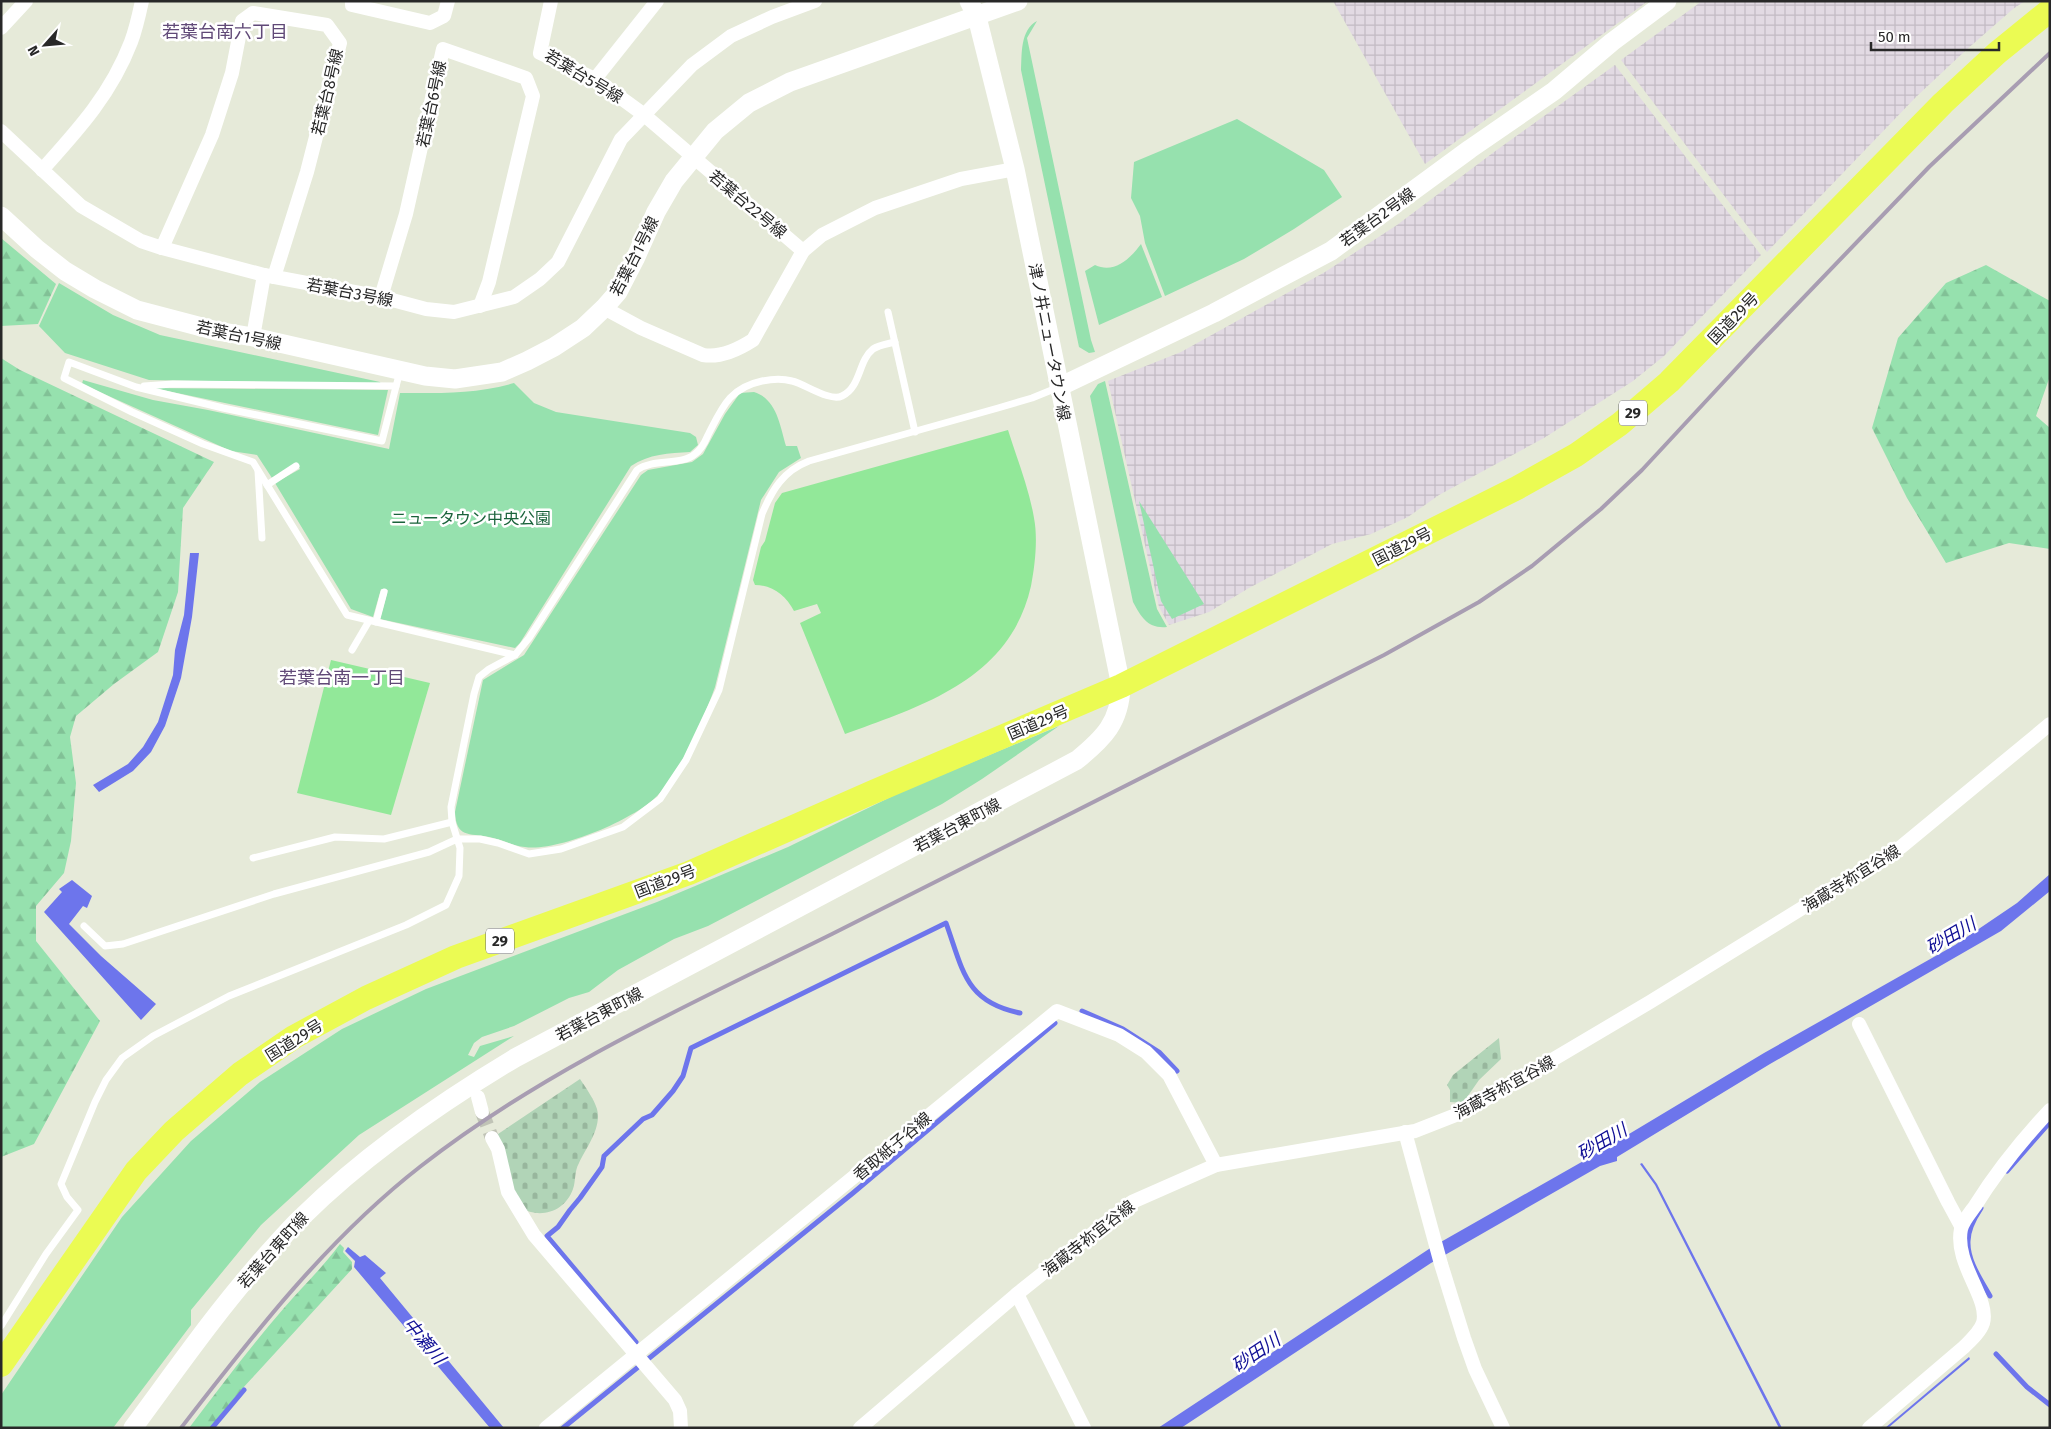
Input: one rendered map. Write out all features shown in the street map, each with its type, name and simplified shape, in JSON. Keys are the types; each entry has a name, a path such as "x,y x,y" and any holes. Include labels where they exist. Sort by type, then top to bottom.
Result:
{"highway":[{"name":"国道29号","path":"1,1365 136,1171 174,1131 240,1074 294,1037 366,998 456,957 689,873 1122,686 1517,488 1576,455 1620,424 1702,349 1943,103 1997,53 2050,10"}],"street":[{"path":"1,28 26,1"},
{"path":"42,170 88,119 106,93 131,41 142,1"},
{"path":"352,1 352,5 430,23 444,16 448,1"},
{"name":"若葉台5号線","path":"551,1 540,53 594,79 643,114"},
{"path":"594,79 658,1"},
{"name":"若葉台3号線","path":"1,131 81,206 141,241 269,276 381,297 426,309 454,312 514,297 540,279 558,262 621,139 692,65 731,36 772,17 815,1"},
{"name":"若葉台1号線","path":"1,216 37,249 65,271 95,289 137,310 199,327 253,337 398,379 455,379 502,372 527,362 554,347 583,328 604,308 618,292 656,212 670,189 715,131 749,103 790,82 973,9 1018,1"},
{"name":"若葉台2号線","path":"1059,387 1214,313 1330,251 1470,149 1554,91 1612,42 1667,1"},
{"name":"津ノ井ニュータウン線","path":"973,9 1015,169 1122,686"},
{"name":"若葉台8号線","path":"162,248 212,135 232,73 242,20 253,13 327,25 340,43 307,172 269,276"},
{"name":"若葉台6号線","path":"381,297 406,214 443,49 526,78 533,96 489,282 480,306"},
{"path":"643,114 693,157"},
{"name":"若葉台22号線","path":"693,157 804,251"},
{"path":"604,308 641,328 703,355 712,357 742,348 753,340 804,251 822,234 876,208 961,179 1015,169"},
{"path":"253,337 269,276"},
{"name":"若葉台東町線","path":"133,1428 242,1282 302,1216 356,1169 410,1126 472,1084 522,1054 1077,760 1098,743 1113,724 1121,704 1122,686"},
{"name":"海蔵寺祢宜谷線","path":"860,1428 1017,1294 1132,1202 1216,1165 1415,1131 1466,1111 1650,1002 1901,847 2050,724"},
{"name":"香取紙子谷線","path":"546,1428 1057,1010 1119,1035 1146,1052 1169,1075 1216,1165"},
{"path":"1859,1024 1961,1226 1960,1246 1967,1271 1982,1304 1983,1322 1974,1337 1964,1347 1869,1428"},
{"path":"478,1097 482,1112"},
{"path":"1961,1226 2019,1144 2050,1110"},
{"path":"1404,1132 1440,1264 1475,1369 1503,1428"},
{"path":"492,1138 498,1149 508,1192 534,1235 675,1400 680,1411 681,1428"},
{"path":"1017,1294 1084,1428"}],"lane":[{"path":"888,312 915,432"},
{"path":"1,1326 46,1254 78,1210 67,1197 61,1184 95,1102 106,1080 122,1058 152,1036 229,996 372,937 406,925 446,905 459,876 460,848 452,822 451,807 466,726 479,677 489,669 515,655 529,638 637,470 652,463 687,459 696,454 704,443 723,406 732,394 745,386 778,378 793,381 832,398 841,397 851,389 871,350 878,346 895,342"},
{"path":"136,387 173,384 398,379 382,441 223,408 136,387 69,362 64,378 132,412 203,444 253,462 347,616 515,655"},
{"path":"84,926 105,946 123,944 274,894 429,852 457,840 480,839 529,854 561,849 623,827 660,799 686,760 719,690 762,514 771,493 780,480 797,466 809,460 1032,398 1059,387"},
{"path":"267,485 296,466"},
{"path":"258,470 262,538"},
{"path":"352,650 372,622 384,592"},
{"path":"253,858 335,838 384,839 452,822"}],"shaded area":[{"path":"1333,1 1648,1 1425,164"},
{"path":"1702,1 2025,1 2013,9 1965,51 1916,97 1767,252 1621,60"},
{"path":"1615,65 1761,255 1664,356 1633,381 1544,438 1439,495 1408,517 1371,534 1332,544 1249,588 1209,612 1169,625 1159,607 1108,381 1181,352 1325,272 1397,225"}],"green space":[{"path":"1037,21 1027,38 1095,352 1089,353 1079,347 1021,70 1025,36 1031,25"},
{"path":"1237,119 1324,170 1342,197 1244,259 1165,296 1145,243 1140,216 1131,198 1134,162"},
{"path":"1,238 56,284 38,324 1,326"},
{"path":"1141,244 1162,297 1099,325 1085,271 1095,265 1109,268 1121,264"},
{"path":"1986,265 2050,301 2050,376 2036,416 2050,428 2050,549 2009,543 1946,563 1907,498 1872,428 1898,338 1946,283"},
{"path":"59,283 113,315 160,335 380,382 381,384 149,380 65,353 39,326"},
{"path":"1,358 20,370 214,462 183,508 178,592 158,652 114,684 76,716 70,737 76,783 71,841 64,873 36,906 36,941 100,1021 34,1144 1,1157"},
{"name":"ニュータウン中央公園","path":"83,380 153,400 389,449 400,393 472,391 514,383 534,403 556,412 690,433 696,437 698,445 690,452 652,457 631,466 520,643 515,648 380,619 388,590 381,589 373,617 351,609 275,483 300,469 297,464 272,478 257,455 231,451 82,384"},
{"path":"1105,381 1157,609 1167,627 1150,624 1142,617 1133,602 1090,396 1098,384"},
{"path":"153,388 388,390 378,435"},
{"path":"754,392 762,396 773,407 786,446 797,446 801,458 779,472 761,500 715,687 705,714 667,785 658,795 633,814 596,832 557,844 525,847 494,838 465,833 458,826 455,812 483,680 524,655 641,475 648,470 692,462 703,454 725,414 740,393"},
{"path":"1008,430 1029,496 1036,534 1035,561 1031,586 1020,618 1004,644 984,666 960,684 904,712 845,734 800,623 821,613 817,604 794,611 778,592 768,587 755,585 753,580 775,503 782,493"},
{"path":"1139,501 1204,604 1172,619 1161,601"},
{"path":"331,660 430,683 391,815 297,793"},
{"path":"1059,726 942,804 708,926 674,939 618,970 589,992 569,998 514,1026 482,1037 474,1043 468,1055 474,1057 480,1046 514,1036 359,1135 261,1225 191,1310 191,1325 113,1428 1,1428 1,1395 122,1217 191,1141 260,1082 342,1029 426,989 657,902 788,847 903,791"},
{"path":"1499,1038 1501,1059 1479,1080 1463,1103 1450,1102 1450,1090 1447,1085 1453,1075"},
{"path":"580,1079 594,1101 598,1116 595,1130 577,1166 573,1189 564,1203 551,1212 535,1213 527,1211 520,1207 495,1136"},
{"path":"340,1244 344,1248 343,1252 352,1262 352,1269 242,1389 210,1428 189,1428 260,1337"}],"water":[{"path":"190,553 199,553 192,617 181,678 165,726 151,752 133,771 99,792 93,785 128,764 143,747 158,722 173,675 175,650 184,615"},
{"path":"2050,874 2050,891 2001,931 1770,1064 1617,1157 1617,1161 1600,1166 1431,1263 1181,1428 1158,1428 1432,1247 1594,1155 1605,1145 1609,1146 1764,1053 1955,945 2017,903"},
{"path":"72,880 92,896 87,908 83,906 69,924 101,956 156,1004 141,1020 44,912 62,892 59,889"},
{"path":"1642,1163 1657,1184 1782,1428 1779,1428 1655,1185 1640,1164"},
{"name":"中瀬川","path":"348,1247 360,1257 365,1255 386,1273 380,1278 504,1428 490,1428 354,1267 355,1261 345,1251"},
{"path":"1969,1357 1970,1359 1888,1428 1885,1428"}],"waterway":[{"path":"636,1342 547,1236 558,1227 580,1198 602,1167 604,1156 643,1119 652,1115 673,1091 683,1076 691,1048 946,923 962,969 977,992 988,1001 1002,1008 1020,1013"},
{"path":"1082,1011 1123,1029 1159,1052 1177,1071"},
{"path":"563,1428 853,1193 1055,1023"},
{"path":"2007,1171 2050,1122"},
{"path":"1981,1208 1974,1219 1968,1237 1968,1248 1975,1270 1990,1296"},
{"path":"1996,1354 2027,1387 2050,1405"},
{"path":"212,1428 244,1390"}],"tunnel":[{"path":"482,1112 492,1138"}],"railway":[{"path":"181,1428 264,1323 323,1256 354,1225 421,1166 468,1131 518,1099 568,1068 620,1040 1384,655 1479,602 1532,566 1601,509 1642,470 1758,345 1929,167 2050,53"}],"district":[{"name":"若葉台南六丁目","path":"225,32"},
{"name":"若葉台南一丁目","path":"342,678"}],"water label":[{"name":"砂田川","path":"1951,936"},
{"name":"砂田川","path":"1602,1142"},
{"name":"砂田川","path":"1256,1353"}]}
